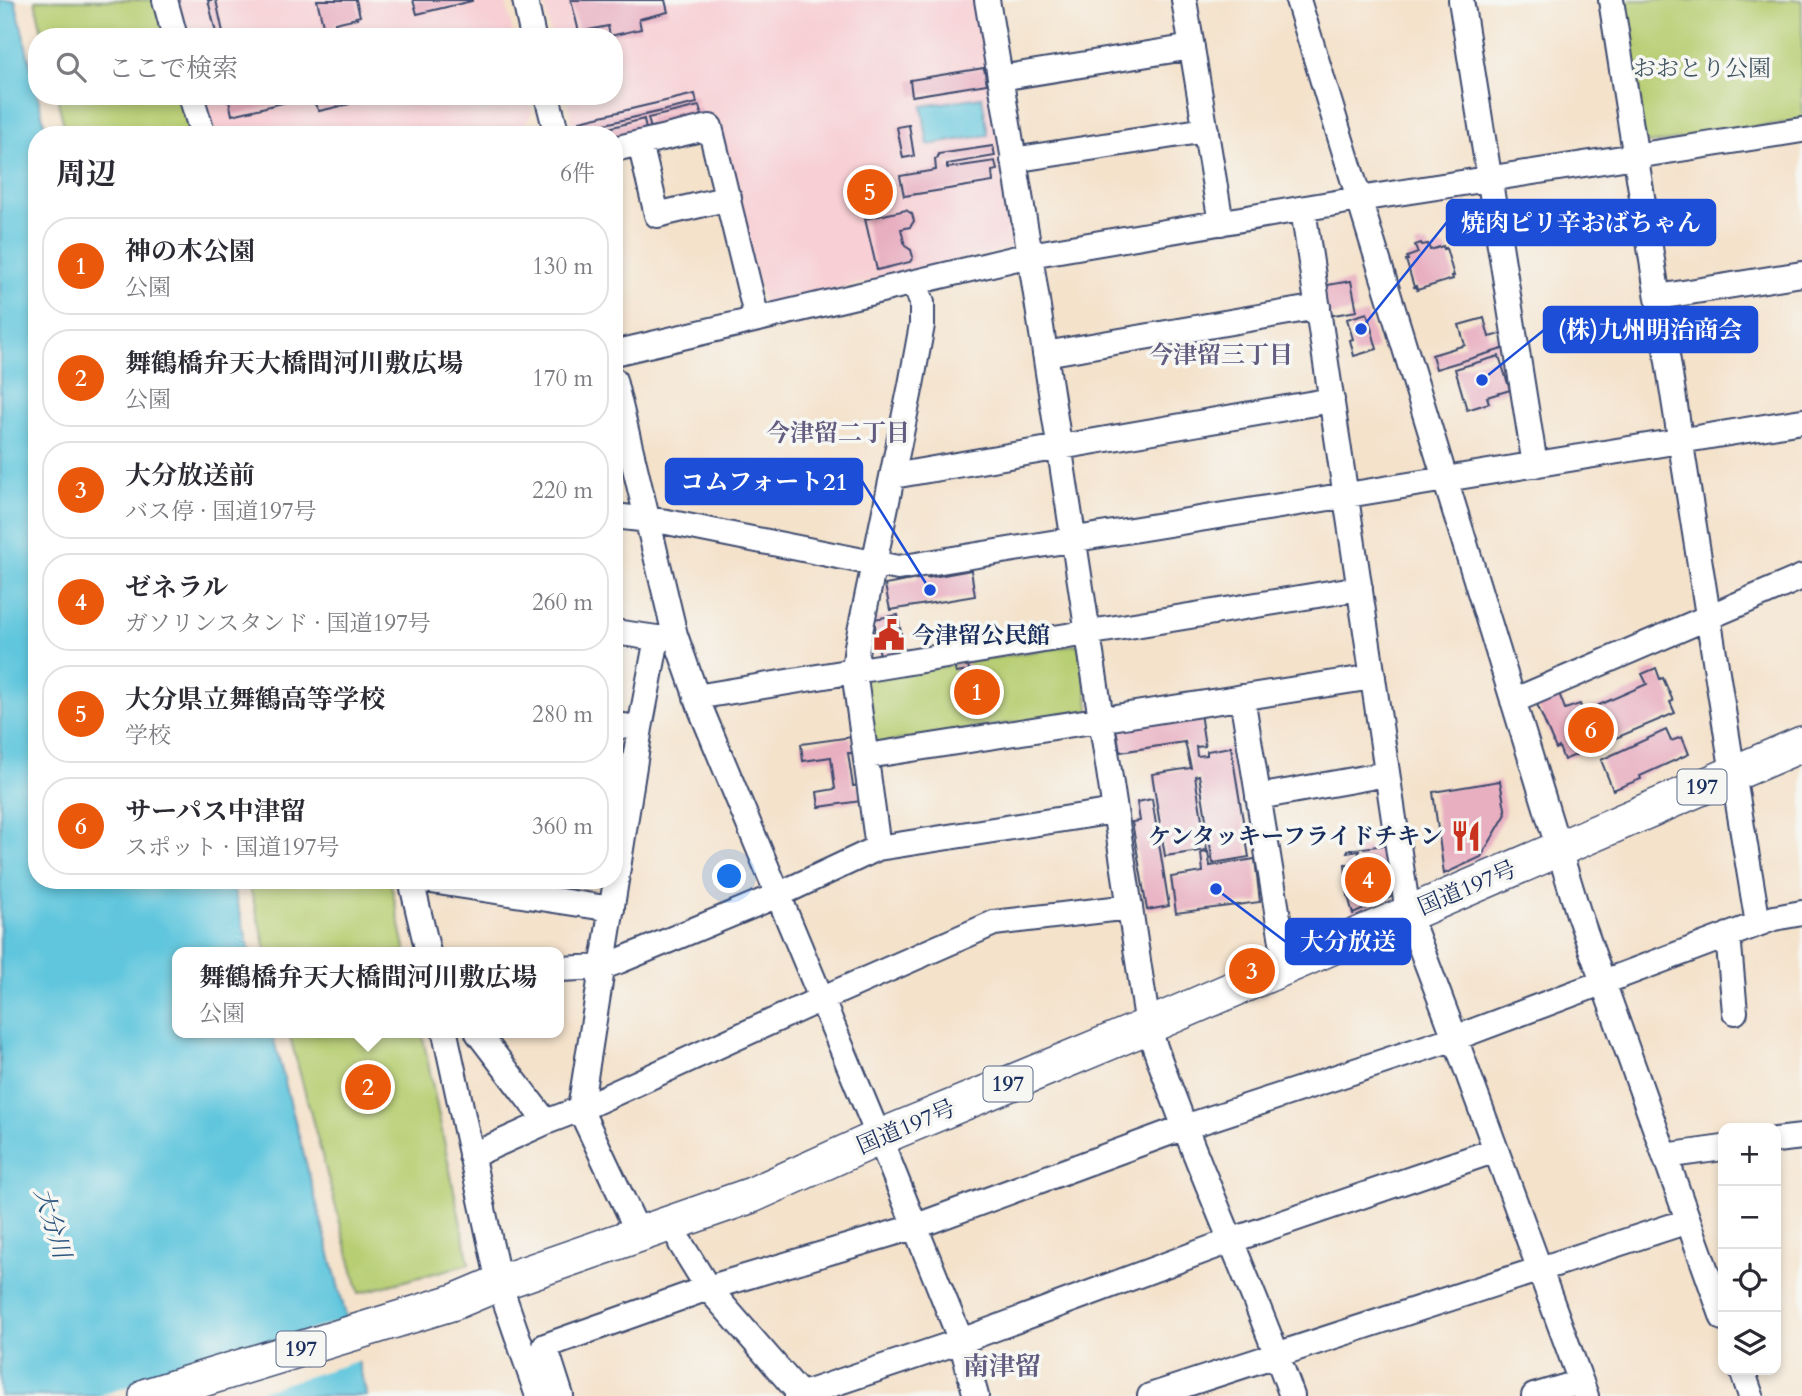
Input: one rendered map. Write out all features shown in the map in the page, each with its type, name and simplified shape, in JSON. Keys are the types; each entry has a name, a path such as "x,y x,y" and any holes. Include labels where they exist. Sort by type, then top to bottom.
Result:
{"highway":[{"name":"国道197号","path":"1151,1035 1286,966 1411,923 1562,860 1734,783 1802,744"},
{"name":"国道197号","path":"1734,783 1802,763"},
{"name":"国道197号","path":"200,1396 456,1309 639,1234 883,1149 1151,1035 1316,972 1411,923"},
{"name":"国道197号","path":"502,1292 681,1244 758,1214 883,1149"},
{"name":"国道197号","path":"147,1396 456,1309"}],"street":[{"path":"165,0 173,28"},
{"path":"525,0 531,28"},
{"path":"987,0 1030,255 1151,1035 1292,1396"},
{"path":"1184,0 1221,223"},
{"path":"1298,0 1562,860 1721,1312"},
{"path":"1461,0 1535,465"},
{"path":"1611,0 1758,924"},
{"path":"1000,78 1192,47"},
{"path":"194,105 200,126"},
{"path":"549,105 554,126"},
{"path":"623,147 710,127 757,319"},
{"path":"1013,160 1206,130"},
{"path":"623,351 1030,255 1359,199 1802,130"},
{"path":"640,144 657,215 729,198"},
{"path":"1303,209 1411,923 1584,1389 1534,1396"},
{"path":"1658,297 1802,274"},
{"path":"878,848 854,671 922,325 922,303 915,282"},
{"path":"1045,354 1318,307"},
{"path":"893,475 1332,400"},
{"path":"623,418 647,520 666,636 696,697 883,1149 961,1341 976,1396"},
{"path":"623,517 667,522 898,568 1802,421"},
{"path":"1513,701 1802,577"},
{"path":"696,697 1360,588"},
{"path":"623,633 666,636"},
{"path":"623,806 640,728 666,636"},
{"path":"867,756 1373,677"},
{"path":"1242,697 1286,966"},
{"path":"623,725 640,728"},
{"path":"1258,797 1387,774"},
{"path":"564,969 603,967 778,895 878,848 1115,811"},
{"path":"419,889 427,947"},
{"path":"463,889 612,909"},
{"path":"614,889 580,1109 639,1234"},
{"path":"471,1156 994,923 1130,907"},
{"path":"561,1396 545,1346 708,1288 914,1227 1185,1127 1455,1038 1780,916 1802,913"},
{"path":"1728,935 1735,1012"},
{"path":"446,1038 502,1292 538,1396"},
{"path":"482,1038 546,1122"},
{"path":"1781,1139 1802,1137"},
{"path":"1665,1156 1718,1149"},
{"path":"681,1244 708,1288 800,1396 961,1341 1230,1241 1496,1150"},
{"path":"1150,1396 1688,1221"},
{"path":"1744,1375 1751,1396"}],"shaded area":[{"path":"175,0 505,0 512,28 182,28"},
{"path":"543,0 979,0 1016,239 1012,248 764,306 715,121 623,134 623,126 573,126 568,105 623,105 623,28 550,28"},
{"path":"204,105 530,105 532,113 523,126 211,126"}],"green space":[{"path":"35,0 158,0 165,28 41,28"},
{"name":"おおとり公園","path":"1621,0 1802,0 1802,120 1650,144 1644,140"},
{"path":"59,105 183,105 188,126 64,126"},
{"path":"1079,644 1090,711 875,744 864,679"},
{"path":"250,889 392,889 405,947 266,947"},
{"path":"290,1038 423,1038 469,1264 359,1293"}],"water":[{"name":"大分川","path":"0,0 15,0 28,55 28,105 40,105 45,126 28,126 28,889 233,889 249,947 172,947 172,1038 273,1038 367,1396 0,1396"},
{"path":"982,97 988,135 928,145 922,106"}],"pier":[{"path":"350,1318 361,1360 245,1396 98,1396"}],"building":[{"path":"208,0 216,0 222,28 215,28"},
{"path":"317,0 356,0 360,16 335,23 336,28 324,28"},
{"path":"413,0 472,0 472,1 417,14"},
{"path":"571,0 665,0 668,12 639,19 641,29 623,33 623,28 608,26 578,28"},
{"path":"984,68 987,84 912,96 910,80"},
{"path":"695,94 697,103 596,126 582,126 580,121"},
{"path":"230,105 274,105 232,115"},
{"path":"315,105 346,105 319,111"},
{"path":"699,106 702,117 651,129 648,118"},
{"path":"644,119 646,130 623,135 623,126 616,126"},
{"path":"909,125 914,156 903,158 897,127"},
{"path":"993,146 995,156 947,164 947,168 995,161 997,170 992,171 993,182 904,196 900,176 936,170 935,159 938,154"},
{"path":"906,210 912,214 914,221 910,227 901,229 905,246 911,250 913,257 910,262 877,270 865,219"},
{"path":"1428,244 1430,250 1443,246 1446,248 1453,279 1417,290 1416,286 1414,287 1406,260 1418,253 1415,245"},
{"path":"1351,281 1357,311 1328,316 1322,286"},
{"path":"1367,313 1377,349 1354,356 1350,340 1353,339 1347,319"},
{"path":"1484,318 1489,337 1505,333 1509,347 1436,369 1432,355 1465,345 1459,325"},
{"path":"1499,356 1510,390 1487,397 1489,403 1467,410 1455,369"},
{"path":"971,570 975,596 890,610 885,585 918,579 917,575 927,573 927,578"},
{"name":"今津留公民館","path":"898,615 904,652 880,656 874,619"},
{"path":"968,663 969,671 956,673 954,665"},
{"path":"1656,668 1673,701 1670,702 1675,713 1564,760 1559,747 1556,749 1536,702 1559,693 1565,709 1580,704 1583,712 1647,684 1642,674"},
{"path":"1200,713 1205,746 1196,747 1197,756 1207,755 1207,751 1231,747 1249,857 1213,863 1199,775 1195,776 1207,850 1165,856 1152,774 1191,768 1185,742 1120,752 1116,728"},
{"path":"1666,730 1671,741 1682,737 1689,754 1613,790 1601,760"},
{"path":"851,737 854,753 848,753 853,786 859,785 861,801 819,807 817,792 835,789 831,757 803,761 801,744"},
{"name":"ケンタッキーフライドチキン","path":"1500,781 1506,814 1481,857 1444,874 1433,792"},
{"path":"1152,799 1169,906 1147,910 1132,822 1140,821 1137,802"},
{"path":"1385,845 1393,896 1353,914 1345,864 1358,864 1359,851 1347,853 1348,850"},
{"path":"1208,852 1210,866 1255,859 1260,902 1176,913 1171,877 1203,872 1201,853"}],"place":[{"name":"大分県立舞鶴高等学校","path":"870,192"},
{"name":"焼肉ピリ辛おばちゃん","path":"1361,329"},
{"name":"(株)九州明治商会","path":"1482,380"},
{"name":"コムフォート21","path":"930,590"},
{"name":"今津留公民館","path":"889,635"},
{"name":"神の木公園","path":"977,692"},
{"name":"サーパス中津留","path":"1591,730"},
{"name":"ケンタッキーフライドチキン","path":"1466,836"},
{"name":"ゼネラル","path":"1368,880"},
{"name":"大分放送","path":"1216,889"},
{"name":"大分放送前","path":"1252,971"},
{"name":"舞鶴橋弁天大橋間河川敷広場","path":"368,1087"}],"district":[{"name":"今津留三丁目","path":"1221,355"},
{"name":"今津留二丁目","path":"838,433"},
{"name":"南津留","path":"1002,1366"}]}
